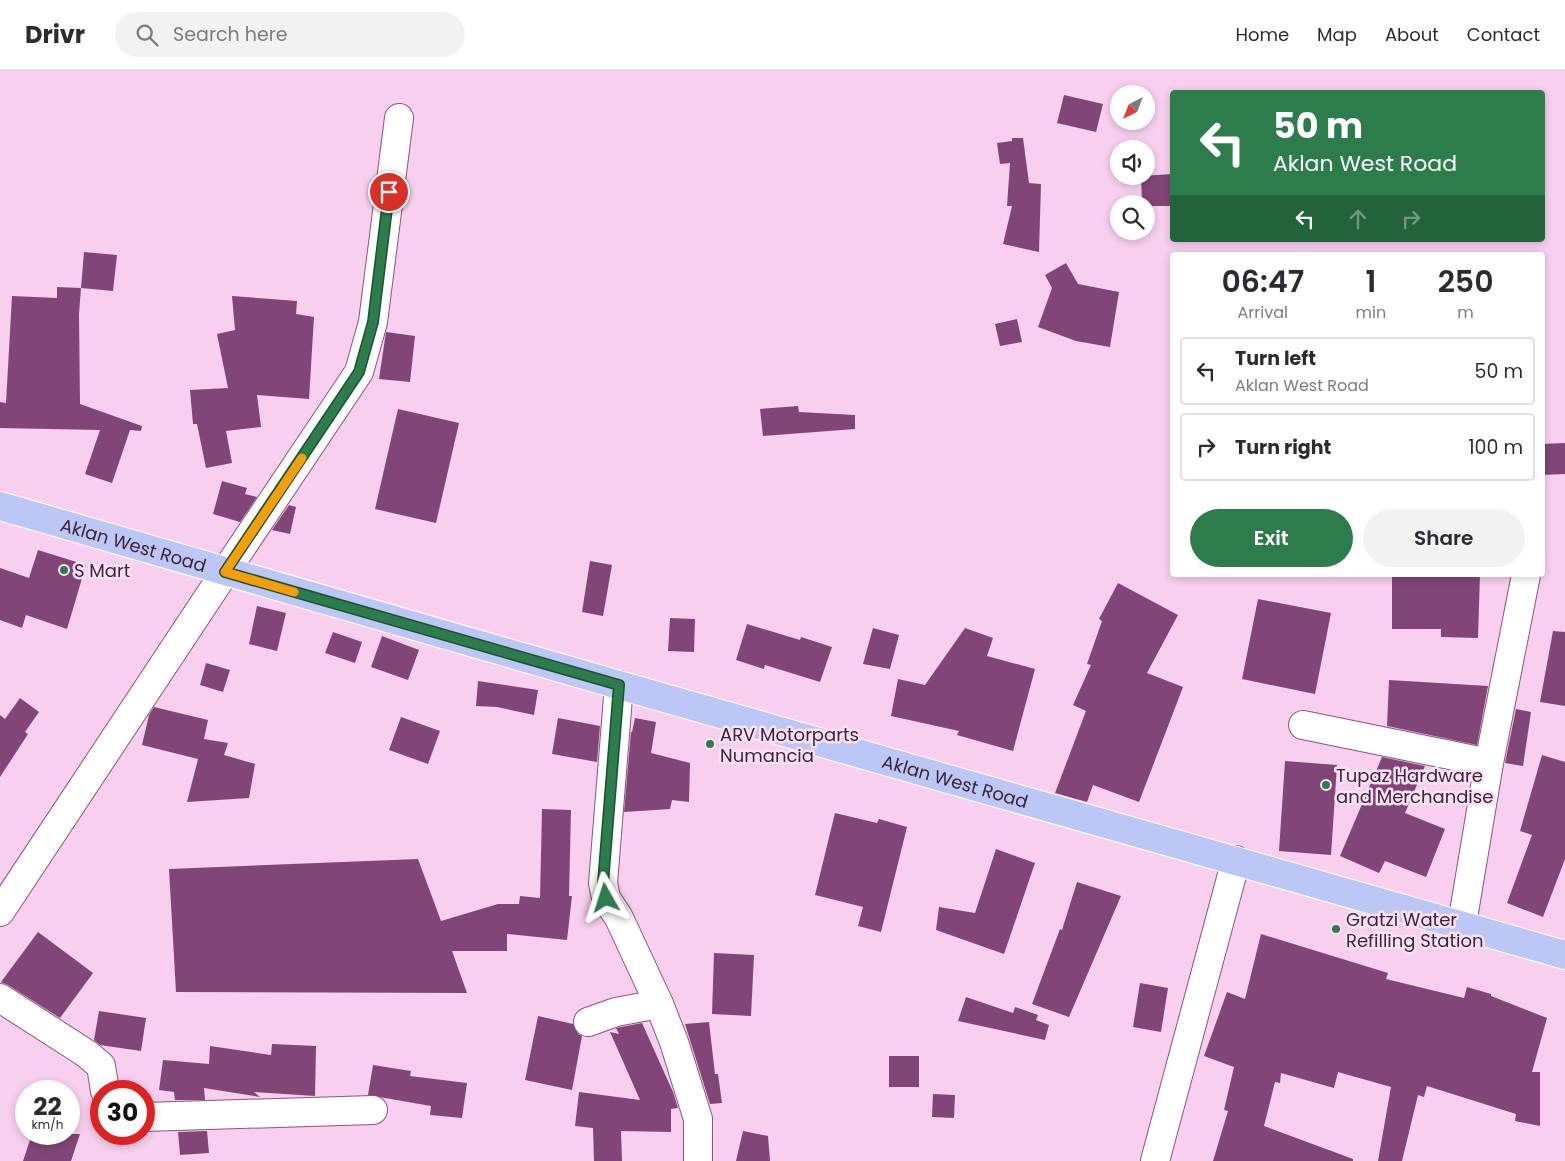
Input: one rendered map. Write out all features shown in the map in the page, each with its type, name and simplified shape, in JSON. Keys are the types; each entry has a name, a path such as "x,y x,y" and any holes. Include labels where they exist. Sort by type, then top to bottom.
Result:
{"main road":[{"name":"Aklan West Road","path":"0,506 619,685 1565,954"}],"street":[{"path":"0,912 359,372 373,322 399,118"},
{"path":"1462,924 1488,763 1526,577"},
{"path":"619,685 603,883 606,898 619,918 659,1004 674,1042 698,1119 698,1161"},
{"path":"1303,725 1488,763"},
{"path":"1155,1161 1236,860"},
{"path":"0,998 87,1054 101,1066 103,1080"},
{"path":"588,1022 616,1012 659,1004"},
{"path":"155,1118 373,1110"}],"building":[{"path":"1064,95 1103,104 1096,132 1057,123"},
{"path":"1012,138 1023,138 1029,183 1041,184 1039,252 1003,244 1012,206 1007,206 1010,163 1000,164 997,143 1012,141"},
{"path":"1170,174 1170,206 1155,206 1155,195 1142,195 1141,185 1155,185 1155,175"},
{"path":"84,252 117,255 113,291 81,288"},
{"path":"1066,263 1078,284 1119,292 1110,347 1076,341 1038,327 1052,288 1045,275"},
{"path":"57,287 81,288 79,314 80,404 142,426 141,431 130,430 112,483 85,474 100,430 0,428 0,402 6,403 12,296 57,298"},
{"path":"232,296 297,301 296,314 314,317 309,399 257,395 261,427 226,431 232,463 206,468 197,424 193,424 190,390 228,388 217,334 235,330"},
{"path":"1017,319 1022,342 1000,346 995,324"},
{"path":"386,332 415,336 410,382 379,379"},
{"path":"798,406 799,412 855,415 855,429 763,436 760,409"},
{"path":"398,409 459,423 436,523 375,509"},
{"path":"1565,443 1565,474 1545,475 1545,444"},
{"path":"222,481 247,488 245,494 257,497 240,522 213,514"},
{"path":"289,505 296,507 290,534 272,530"},
{"path":"38,550 86,565 67,629 26,615 22,628 0,620 0,568 29,578"},
{"path":"590,561 612,565 603,616 582,612"},
{"path":"1392,577 1480,577 1478,638 1441,637 1441,629 1392,629"},
{"path":"1118,583 1178,615 1147,673 1183,687 1139,802 1093,785 1087,802 1055,793 1086,711 1073,705 1091,665 1087,664 1102,621 1099,619"},
{"path":"1258,599 1331,613 1315,694 1242,679"},
{"path":"257,606 286,613 277,651 249,644"},
{"path":"670,618 695,619 694,652 668,651"},
{"path":"747,624 800,640 801,637 832,647 820,682 765,665 764,669 736,660"},
{"path":"873,628 899,635 890,669 863,664"},
{"path":"965,628 993,638 987,656 1035,669 1013,751 957,735 959,731 891,716 898,679 925,685"},
{"path":"1553,631 1565,632 1565,706 1540,702"},
{"path":"333,632 362,642 355,663 325,653"},
{"path":"382,636 419,650 408,680 371,667"},
{"path":"206,663 230,670 223,692 200,685"},
{"path":"1389,680 1488,686 1477,745 1387,726"},
{"path":"478,681 538,690 534,715 497,707 476,706"},
{"path":"20,698 39,712 25,732 28,734 0,777 0,715 5,719"},
{"path":"154,707 208,720 204,739 228,743 224,755 255,764 249,798 187,802 198,759 142,745 149,715"},
{"path":"1516,709 1531,712 1523,766 1505,763"},
{"path":"401,717 440,731 428,764 389,750"},
{"path":"558,718 600,726 597,762 552,754"},
{"path":"635,718 656,722 651,753 690,763 689,802 672,800 670,809 624,812 631,732"},
{"path":"1542,755 1565,762 1565,859 1543,917 1507,903 1532,835 1520,831"},
{"path":"1382,757 1425,766 1405,813 1445,829 1426,877 1385,861 1379,873 1340,856"},
{"path":"1285,761 1337,765 1331,855 1279,851"},
{"path":"542,809 571,810 569,896 572,896 567,940 507,934 507,951 452,951 467,993 176,992 169,869 418,859 441,921 498,904 519,904 520,896 540,898"},
{"path":"835,813 877,823 879,819 907,827 881,932 858,926 863,907 815,895"},
{"path":"996,849 1035,863 1004,954 936,930 939,907 975,913"},
{"path":"1077,882 1121,896 1069,1017 1032,1004 1060,929 1062,930"},
{"path":"38,932 93,973 60,1018 1,982"},
{"path":"1261,934 1388,973 1386,979 1464,998 1467,987 1491,994 1491,996 1547,1018 1532,1072 1540,1072 1540,1126 1515,1121 1516,1114 1427,1086 1424,1097 1418,1095 1402,1161 1378,1161 1391,1087 1338,1072 1334,1088 1281,1073 1280,1083 1275,1082 1264,1126 1353,1159 1353,1161 1213,1161 1228,1111 1224,1110 1234,1067 1204,1056 1227,992 1245,999"},
{"path":"714,953 754,955 751,1016 712,1014"},
{"path":"1140,983 1168,988 1161,1032 1133,1027"},
{"path":"966,997 1013,1013 1015,1007 1038,1015 1036,1020 1049,1025 1045,1040 958,1021"},
{"path":"99,1011 146,1018 141,1051 100,1045 94,1040"},
{"path":"538,1016 573,1024 578,1034 582,1036 572,1090 525,1080"},
{"path":"709,1022 715,1074 718,1074 722,1103 710,1104 685,1024"},
{"path":"642,1023 673,1092 678,1108 671,1109 671,1132 621,1131 622,1161 594,1161 593,1128 575,1126 579,1092 640,1100 610,1032 619,1034 616,1028"},
{"path":"272,1044 316,1046 315,1096 254,1092 260,1097 204,1088 205,1100 175,1100 174,1092 159,1090 163,1060 209,1064 210,1046 271,1055"},
{"path":"889,1056 919,1056 919,1087 889,1087"},
{"path":"373,1065 411,1071 410,1076 467,1083 462,1118 430,1115 431,1106 368,1095"},
{"path":"933,1094 955,1095 954,1118 932,1117"},
{"path":"207,1131 209,1153 180,1155 178,1132"},
{"path":"743,1131 768,1136 770,1161 736,1161"},
{"path":"28,1145 76,1145 71,1161 23,1161"}],"slow traffic":[{"path":"294,592 225,572 302,458"}],"place":[{"name":"S Mart","path":"64,570"},
{"name":"ARV Motorparts Numancia","path":"710,744"},
{"name":"Tupaz Hardware and Merchandise","path":"1326,785"},
{"name":"Gratzi Water Refilling Station","path":"1336,929"}],"route":[{"path":"389,192 373,322 359,372 225,572 619,685 603,883 606,898"}]}
